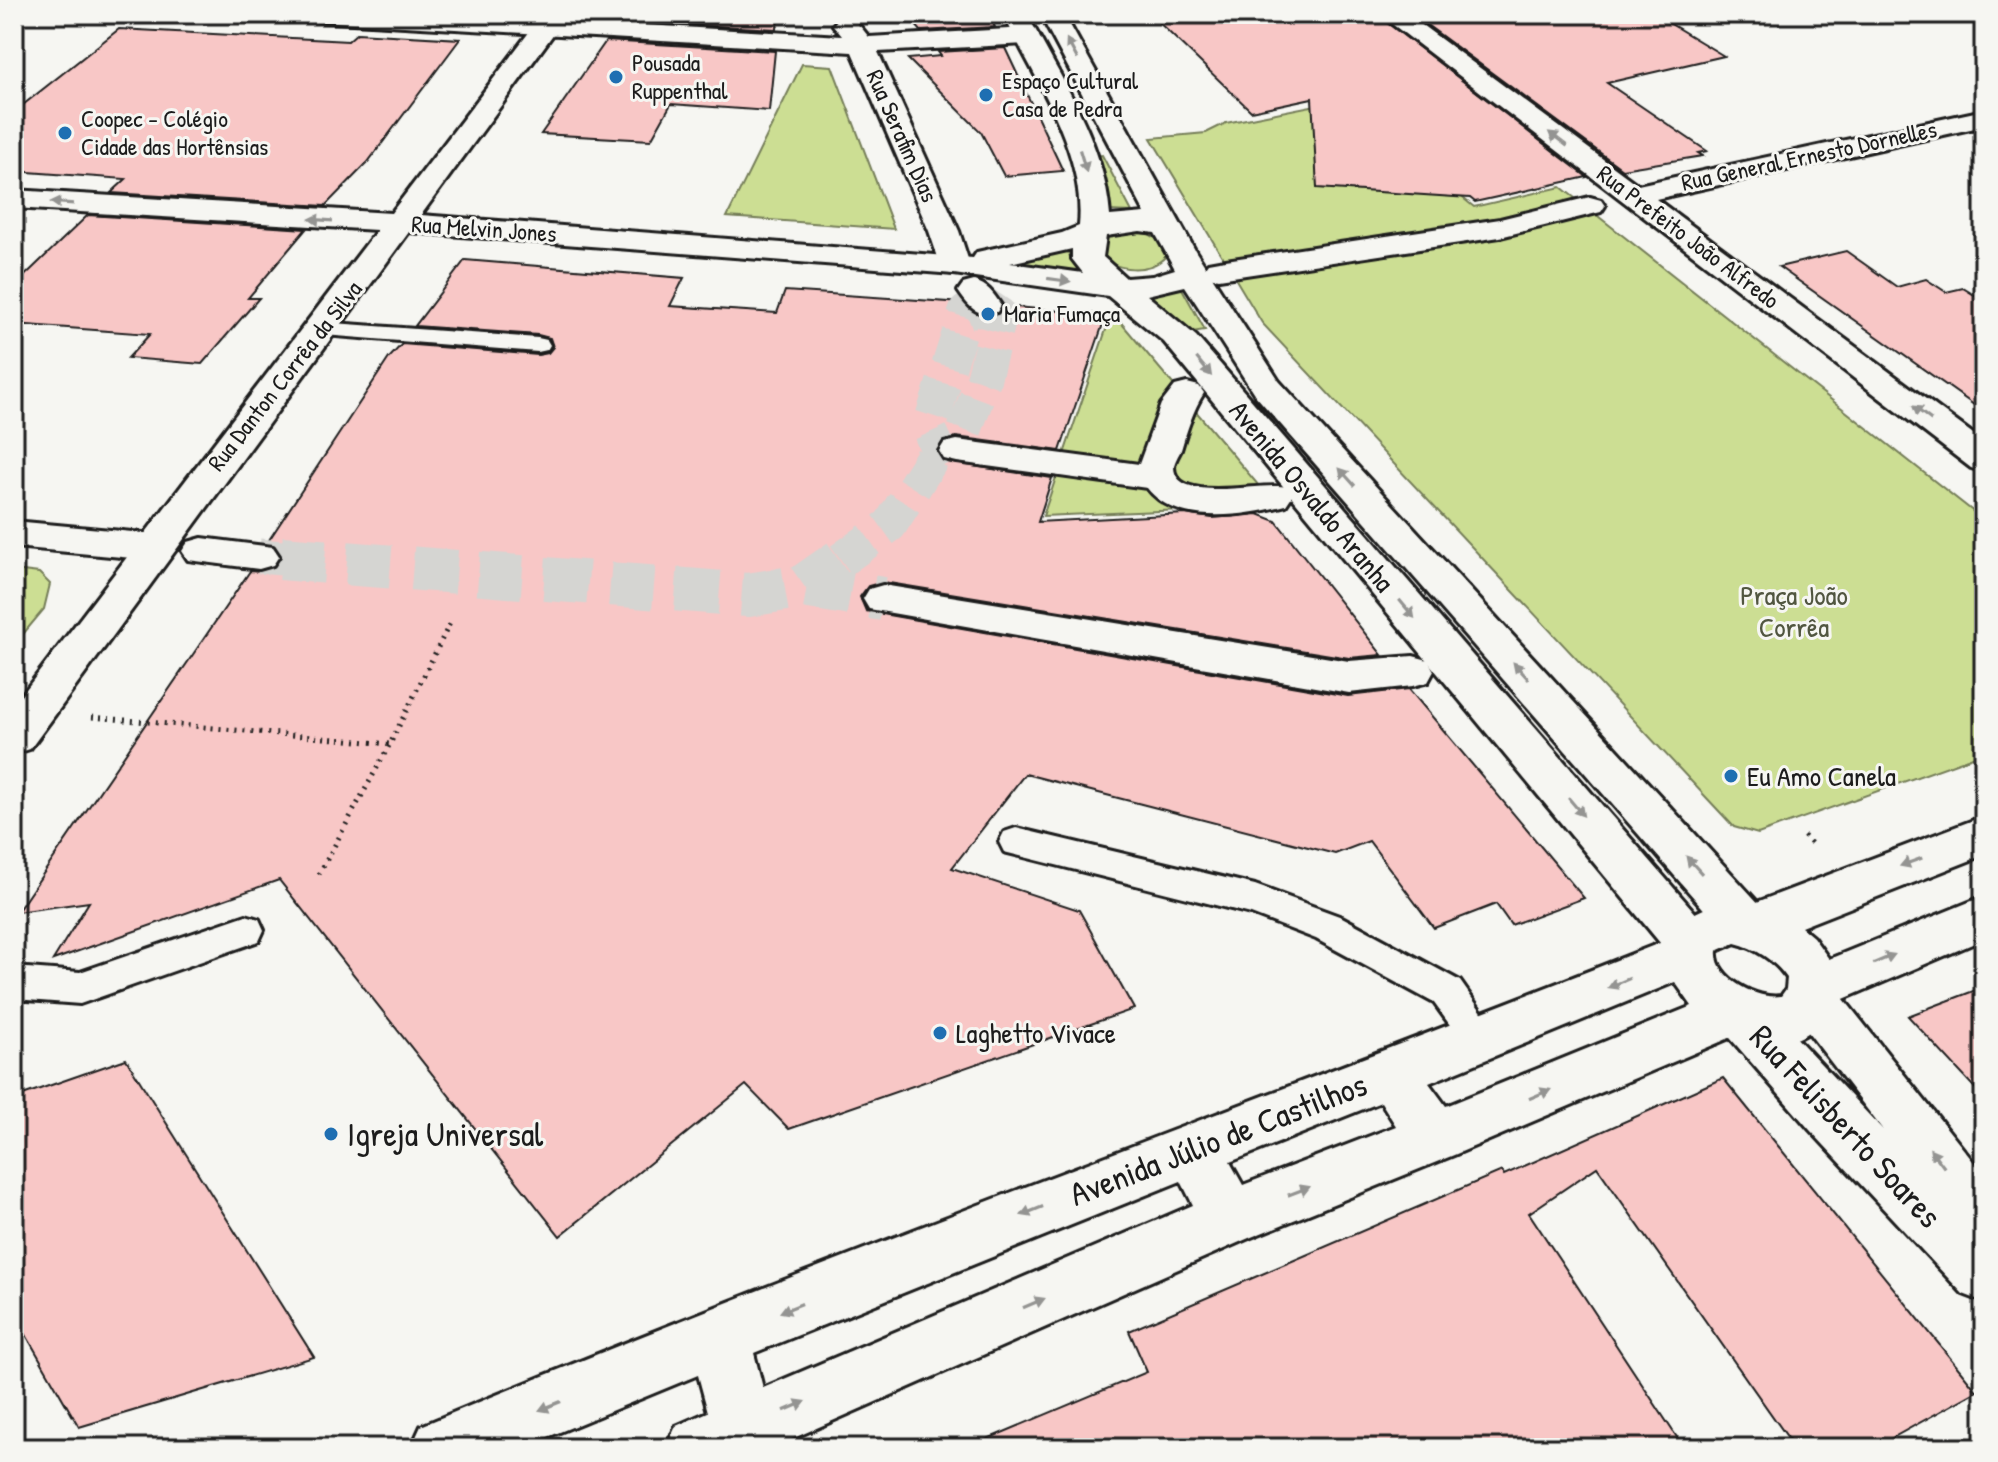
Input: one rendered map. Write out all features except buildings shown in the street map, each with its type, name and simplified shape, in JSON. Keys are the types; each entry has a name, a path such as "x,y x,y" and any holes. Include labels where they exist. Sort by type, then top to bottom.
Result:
{"street":[{"path":"319,14 551,21 862,45 1031,21"},
{"name":"Rua Serafim Dias","path":"837,14 862,45 944,231 954,265"},
{"name":"Rua Prefeito João Alfredo","path":"1391,14 1984,460"},
{"name":"Rua Danton Corrêa da Silva","path":"24,724 551,21"},
{"name":"Avenida Osvaldo Aranha","path":"1031,21 1164,225 1206,272 1227,334 1267,388 1749,924 1788,943 1806,966 1811,992"},
{"name":"Avenida Osvaldo Aranha","path":"1031,21 1078,144 1092,191 1094,228 1087,247 1088,260 1184,343 1692,950 1693,966 1710,994 1740,1013"},
{"name":"Rua General Ernesto Dornelles","path":"1633,195 1984,118"},
{"name":"Rua Melvin Jones","path":"14,199 399,223 954,265 1121,288 1155,285 1206,272 1500,228 1590,206"},
{"name":"Rua Melvin Jones","path":"954,265 1031,252 1072,240 1094,228 1122,222 1164,225"},
{"path":"1187,393 1179,404 1156,467 1157,478 1172,496 1185,500 1273,496"},
{"path":"957,451 1157,478"},
{"path":"14,534 154,547"},
{"path":"202,551 259,556"},
{"path":"883,599 1349,677 1413,671"},
{"name":"Avenida Júlio de Castilhos","path":"443,1448 1193,1148 1481,1038 1692,950 1704,929 1718,923 1749,924 1984,835"},
{"path":"719,1337 720,1438 1230,1218 1740,1013 1782,1020 1798,1014 1811,992 1984,917"},
{"name":"Rua Felisberto Soares","path":"1811,992 1984,1221"},
{"name":"Rua Felisberto Soares","path":"1740,1013 1829,1112 1984,1273"},
{"path":"1392,1073 1435,1137"},
{"path":"1193,1148 1230,1218"}],"lane":[{"path":"320,329 538,345"},
{"path":"1016,842 1255,900 1329,928 1447,992 1481,1038"},
{"path":"14,983 80,988 246,930"}],"path":[{"path":"319,874 390,744 451,621"},
{"path":"24,724 390,744"}],"green space":[{"path":"802,64 832,66 894,229 727,217"},
{"name":"Praça João Corrêa","path":"1341,100 1474,207 1561,187 1984,520 1984,753 1758,834 1734,827 1262,323 1151,138 1206,133 1226,123"},
{"path":"1102,155 1132,212 1108,211 1093,156"},
{"path":"1127,232 1149,234 1164,244 1166,256 1151,266 1132,268 1114,264 1099,253 1101,241 1107,236"},
{"path":"1067,250 1085,280 1002,266"},
{"path":"1180,285 1205,330 1192,332 1146,293"},
{"path":"1112,312 1276,506 1043,516"},
{"path":"14,570 39,573 50,584 44,609 14,645"}],"tunnel":[{"path":"985,305 1000,315 983,381 962,437 938,449 929,429 966,312 985,305"},
{"path":"841,560 890,525 938,449"},
{"path":"259,556 303,560"},
{"path":"281,558 303,560"},
{"path":"804,586 844,558"},
{"path":"303,560 748,595 804,586"},
{"path":"804,586 883,599"}],"place":[{"name":"Pousada Ruppenthal","path":"616,77"},
{"name":"Espaço Cultural Casa de Pedra","path":"986,95"},
{"name":"Coopec - Colégio Cidade das Hortênsias","path":"65,133"},
{"name":"Maria Fumaça","path":"988,314"},
{"name":"Eu Amo Canela","path":"1731,776"},
{"name":"Laghetto Vivace","path":"940,1033"},
{"name":"Igreja Universal","path":"331,1134"}]}
